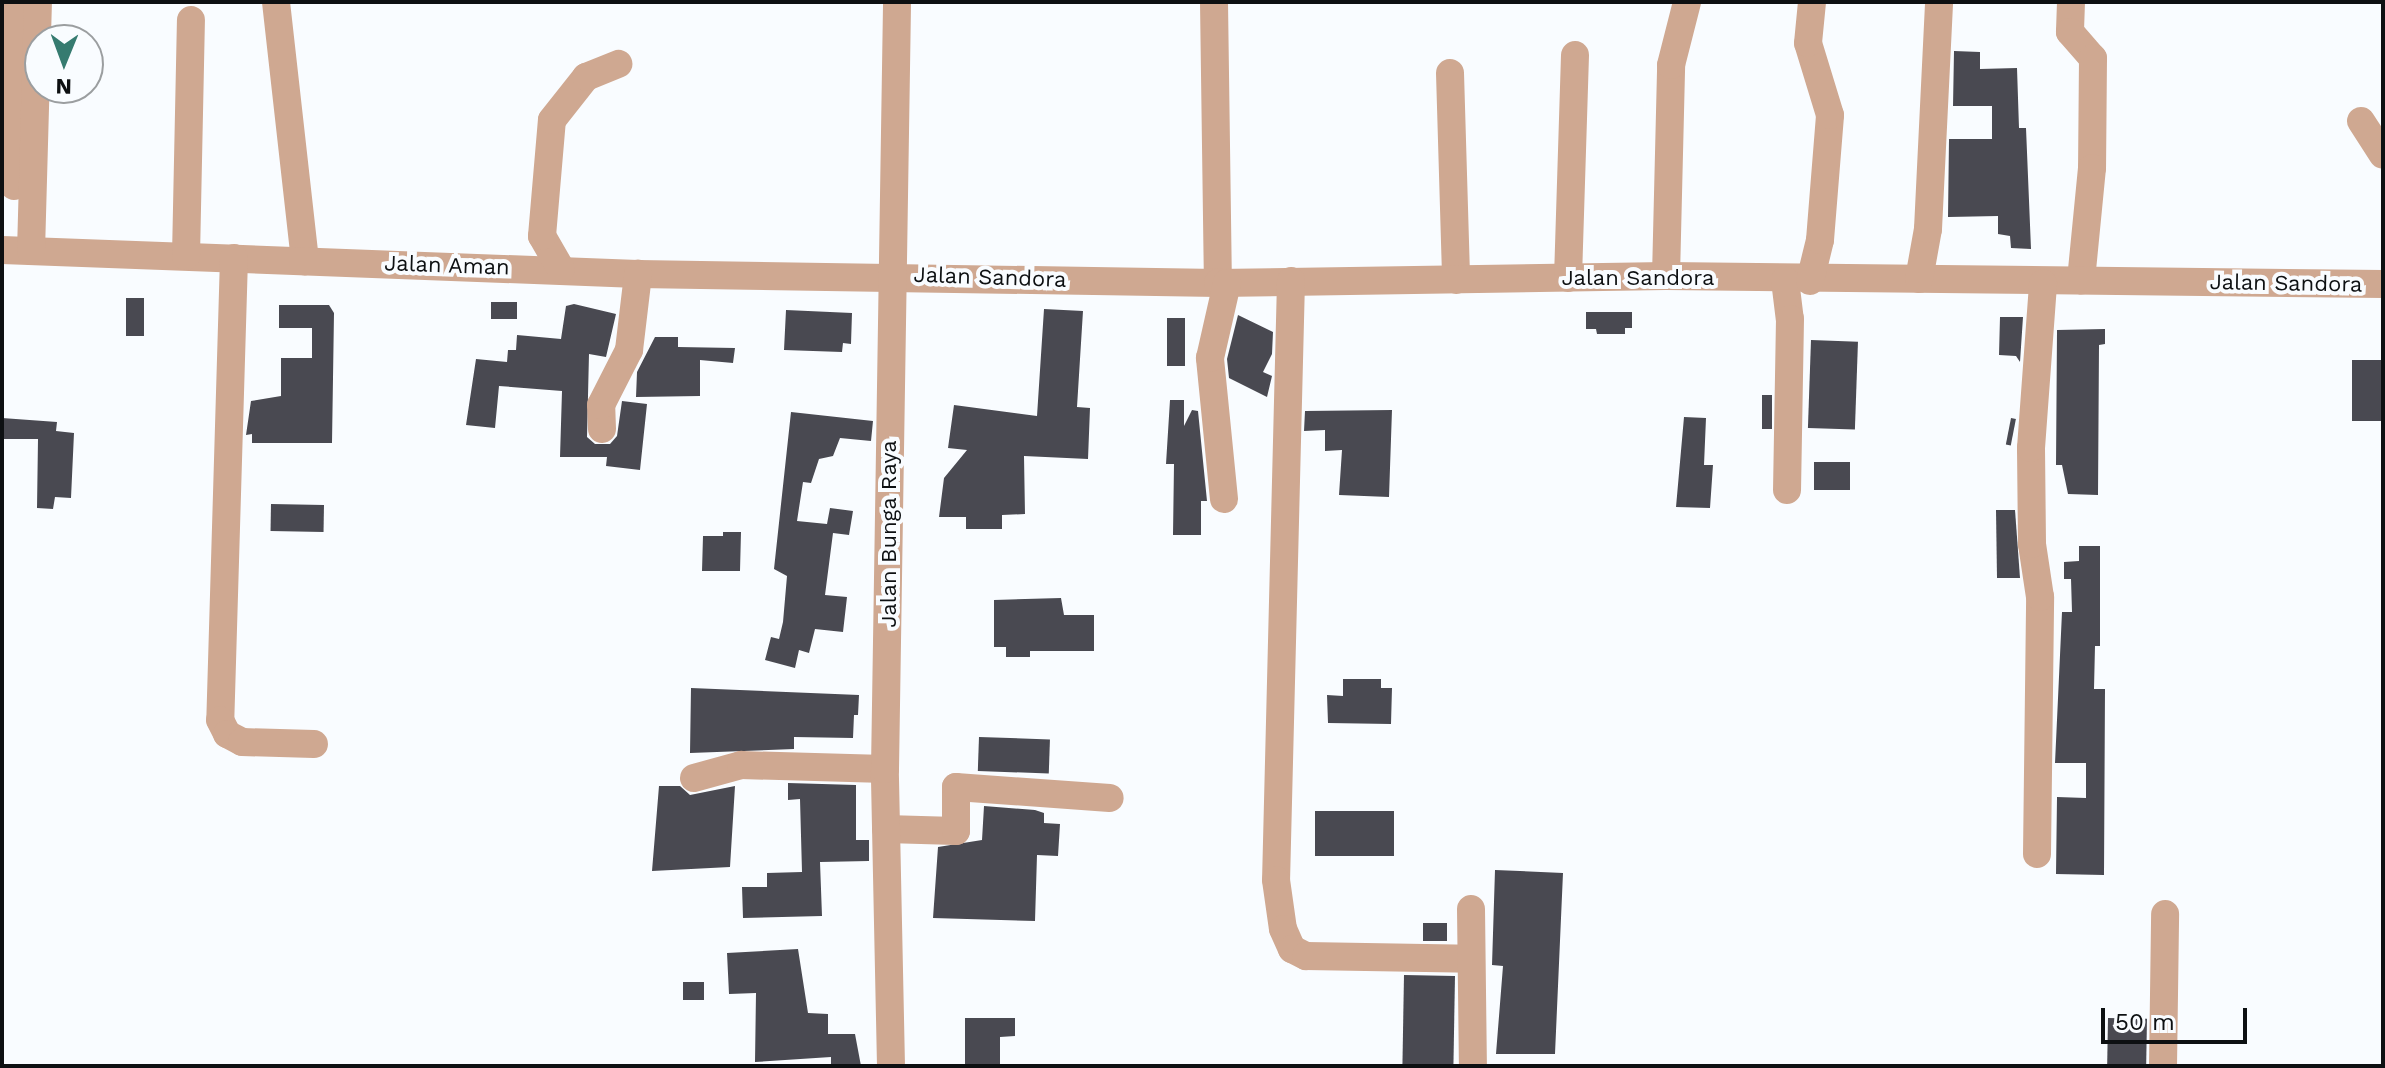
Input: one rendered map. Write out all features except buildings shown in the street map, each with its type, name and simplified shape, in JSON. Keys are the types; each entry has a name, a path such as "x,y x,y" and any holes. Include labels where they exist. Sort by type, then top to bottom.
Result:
{"street":[{"path":"15,250 16,2"},
{"path":"15,250 38,2"},
{"path":"276,2 305,261"},
{"name":"Jalan Bunga Raya","path":"891,1066 885,769 897,2"},
{"path":"1214,2 1222,283 1210,358 1224,499"},
{"path":"1666,276 1671,65 1687,2"},
{"path":"1787,490 1790,319 1797,280 1820,240 1830,115 1808,43 1812,2"},
{"path":"1919,279 1928,229 1939,2"},
{"path":"2071,2 2070,32 2093,58 2092,168 2081,280"},
{"path":"186,256 191,20"},
{"path":"1568,278 1575,55"},
{"path":"561,269 542,236 552,120 586,77 619,64"},
{"path":"1450,73 1456,280"},
{"path":"2361,121 2383,155"},
{"name":"Jalan Aman","path":"15,250 638,274 893,274"},
{"path":"234,258 220,720 234,740 314,744"},
{"path":"602,429 601,405 629,350 638,274"},
{"name":"Jalan Sandora","path":"893,274 1222,283 1666,276 2043,283 2081,280 2383,284"},
{"path":"1291,281 1276,880 1283,929 1292,949 1306,956 1470,959"},
{"path":"2037,854 2040,597 2032,544 2031,448 2043,283"},
{"path":"694,778 741,765 885,769"},
{"path":"886,829 956,831 956,787 1110,798"},
{"path":"1471,909 1473,1066"},
{"path":"2163,1066 2165,914"}]}
